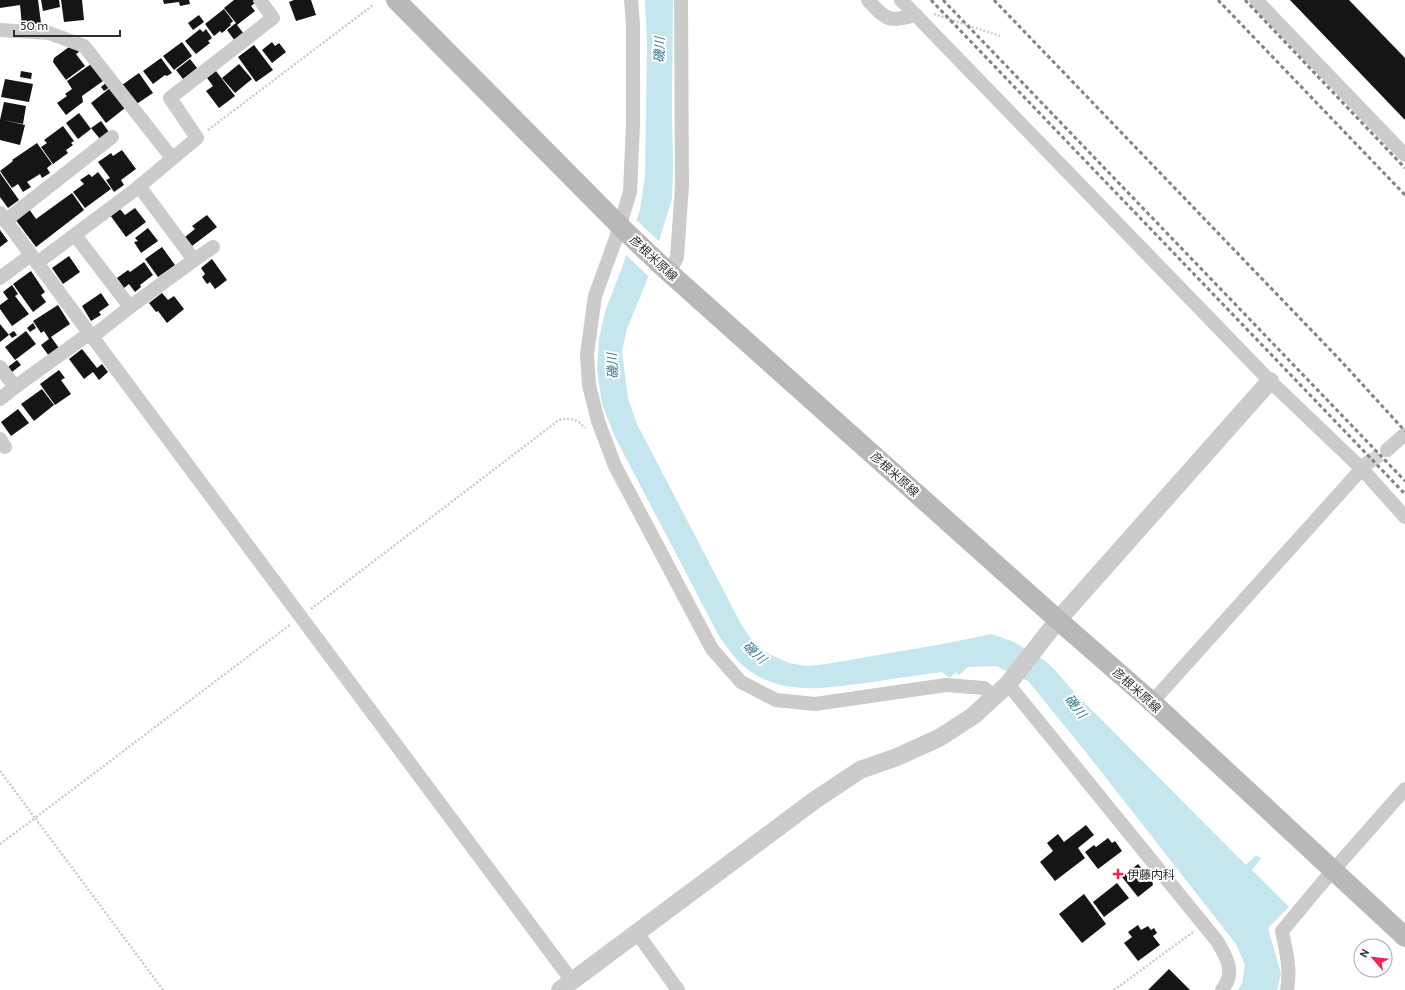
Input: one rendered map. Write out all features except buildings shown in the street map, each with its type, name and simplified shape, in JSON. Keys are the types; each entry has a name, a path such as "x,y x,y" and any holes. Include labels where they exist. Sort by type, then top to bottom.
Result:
{"main road":[{"name":"彦根米原線","path":"396,0 622,228 666,270 1152,702 1405,937"}],"street":[{"path":"0,278 74,235 140,186 197,138 170,98 273,18 260,0"},
{"path":"631,0 633,24 633,117 630,192 622,228 595,296 587,354 589,385 598,421 615,466 712,649 741,682 776,700 815,704 946,685 984,688 994,697"},
{"path":"666,270 677,257 682,186 681,0"},
{"path":"868,0 881,15 888,18 896,20 916,15"},
{"path":"901,0 1270,381 1365,466 1405,517"},
{"path":"1256,0 1405,154"},
{"path":"0,30 49,33 84,46 172,158"},
{"path":"112,137 3,217 91,335 566,985 821,796 860,770 897,757 939,738 973,716 1009,683 1058,620 1270,381"},
{"path":"140,186 194,260"},
{"path":"74,235 130,307"},
{"path":"0,399 213,247"},
{"path":"0,367 15,387"},
{"path":"1386,450 1404,435"},
{"path":"1152,702 1365,466"},
{"path":"1009,683 1203,925 1217,940 1227,959 1230,972 1226,984 1222,990"},
{"path":"1287,990 1289,979 1282,931 1405,789"},
{"path":"637,933 678,990"}],"path":[{"path":"197,138 220,123 373,5"},
{"path":"933,13 1000,36"},
{"path":"0,844 35,818 163,990"},
{"path":"1114,990 1203,925"}],"water":[{"name":"磯川","path":"645,0 673,0 672,199 647,280 627,329 622,351 628,399 637,424 741,624 754,643 769,654 789,663 806,666 943,644 992,634 1014,642 1045,661 1246,865 1256,855 1261,858 1252,870 1289,907 1268,928 1281,974 1277,990 1238,990 1242,983 1245,965 1236,944 1085,751 1028,681 996,666 968,667 959,675 956,672 950,678 942,672 843,686 797,688 768,681 754,674 739,662 719,636 614,435 602,404 597,370 599,338 606,309 624,262 640,209 645,177 647,45"}],"pier":[{"path":"635,219 661,243 650,278 624,253"}],"tunnel":[{"path":"1368,463 1387,450"}],"railway":[{"path":"931,0 1405,494"},
{"path":"943,0 1405,481"},
{"path":"994,0 1341,361 1405,431"},
{"path":"1218,0 1405,195"},
{"path":"1245,0 1405,168"}],"place":[{"name":"伊藤内科","path":"1118,874"}]}
